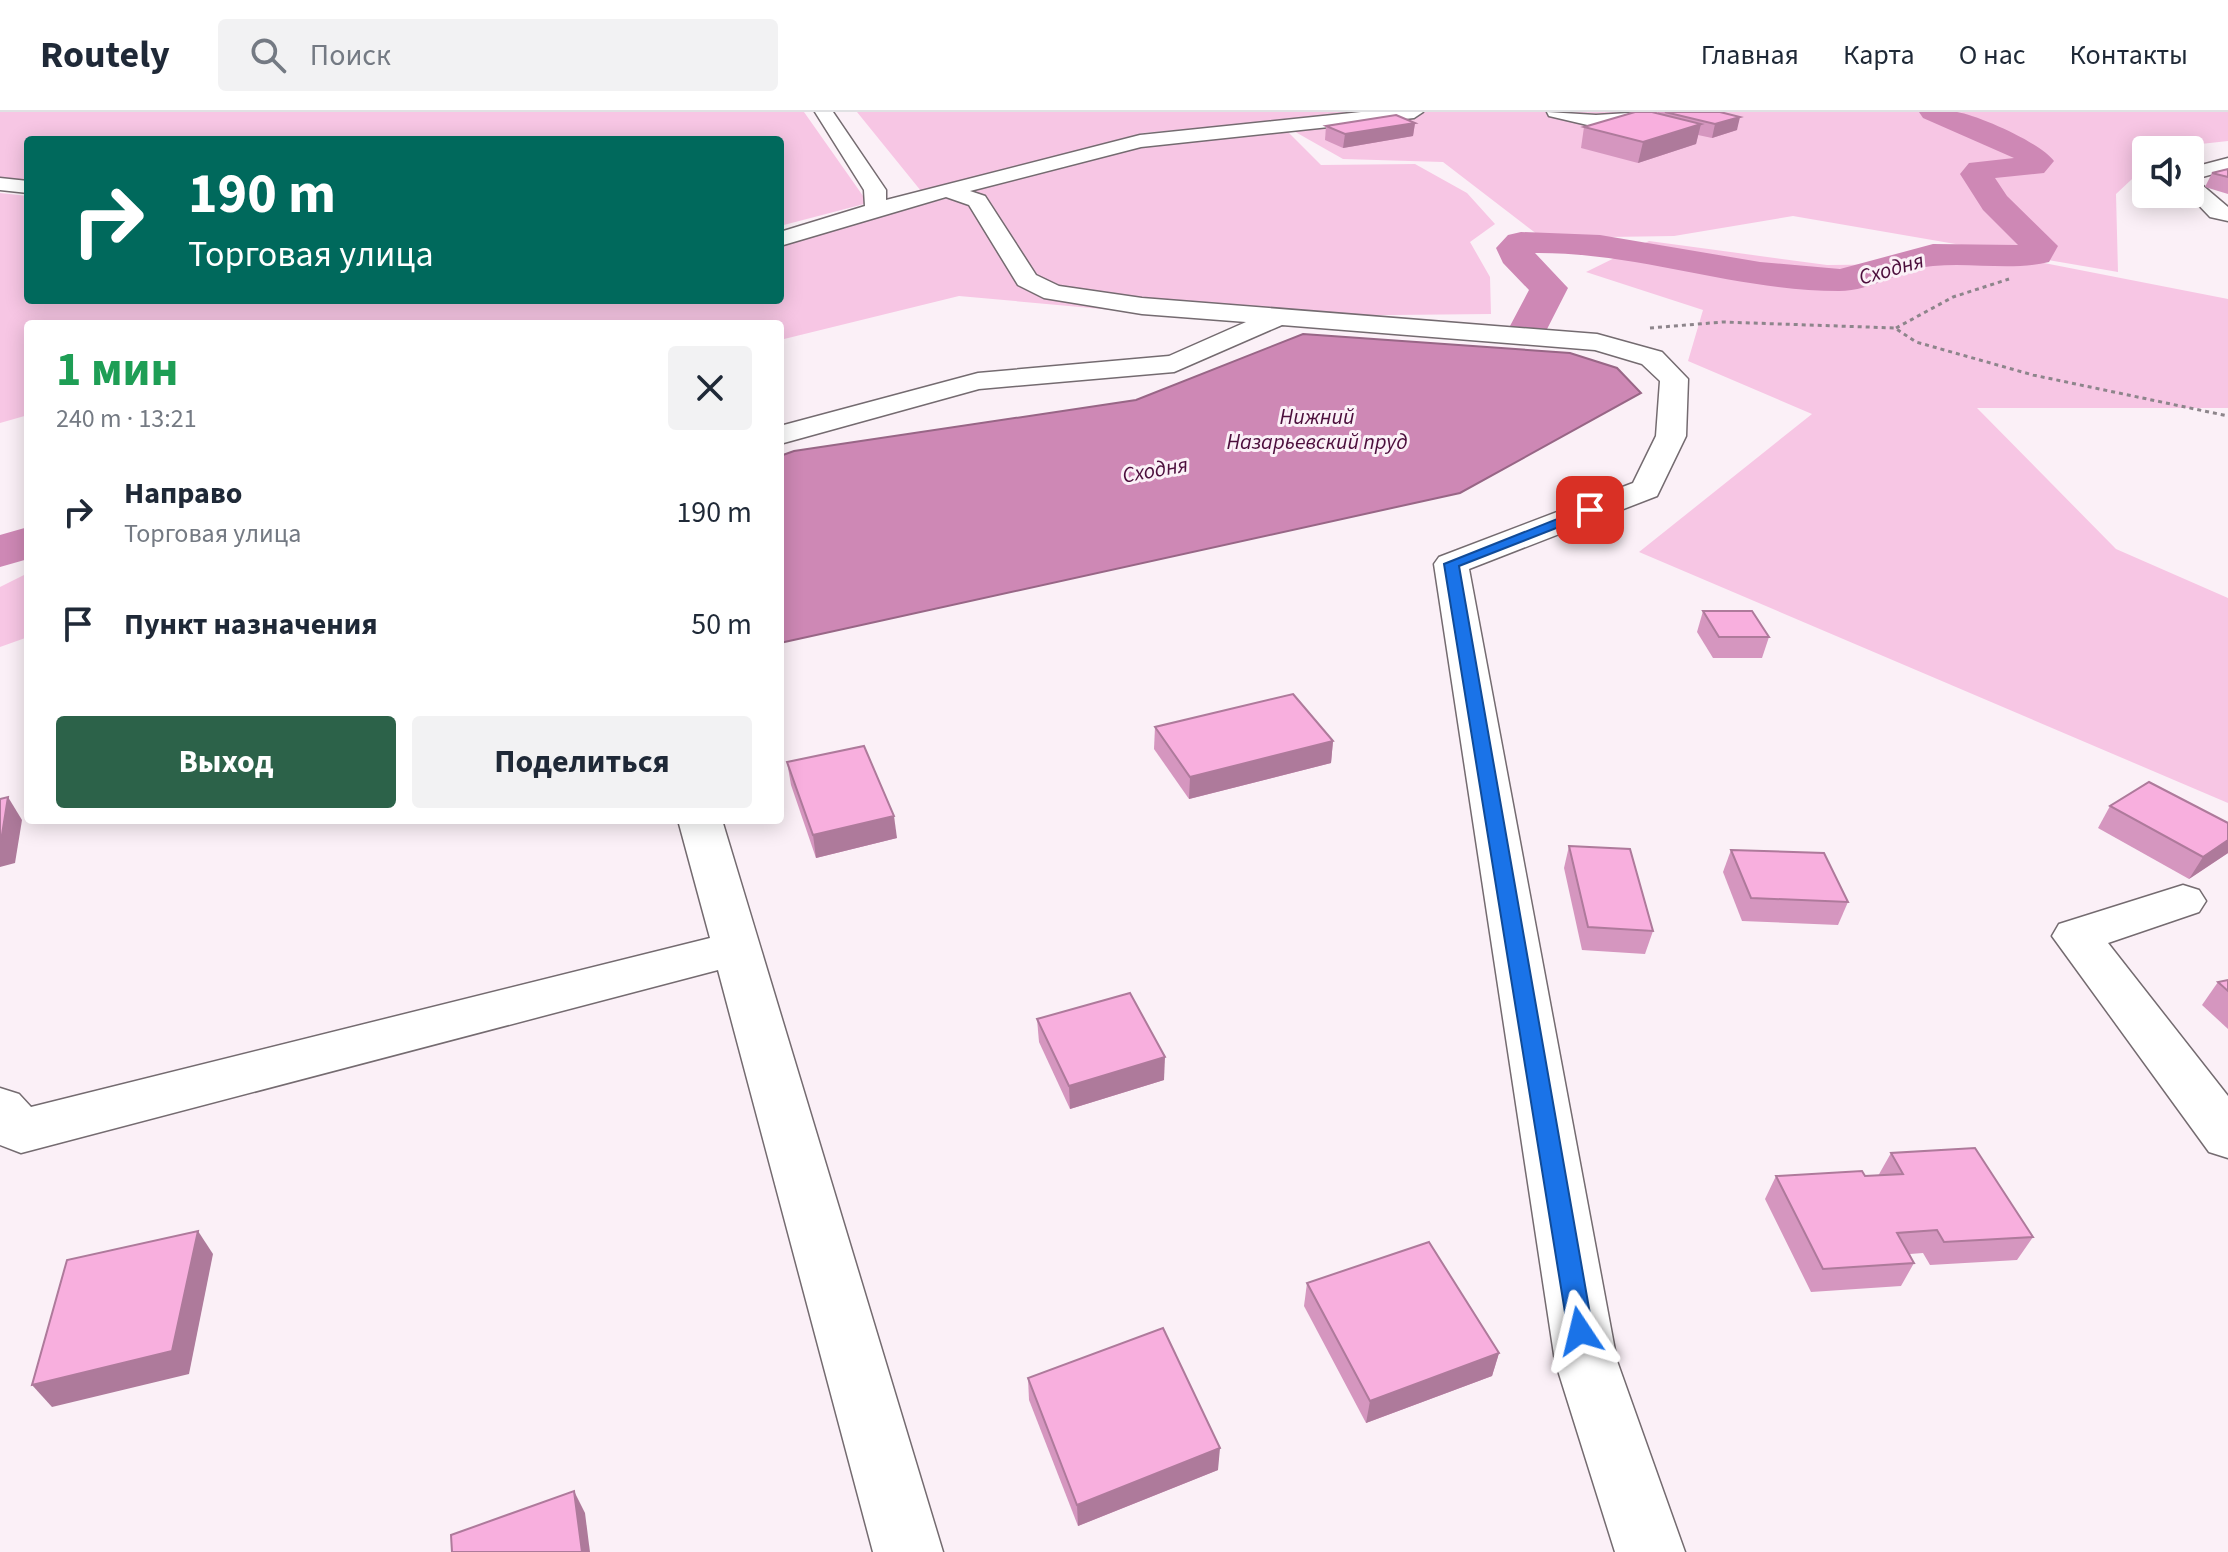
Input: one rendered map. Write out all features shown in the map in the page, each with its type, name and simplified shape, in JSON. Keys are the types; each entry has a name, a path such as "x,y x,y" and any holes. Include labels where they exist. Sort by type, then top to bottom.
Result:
{"street":[{"path":"824,112 875,190 876,209"},
{"path":"784,238 855,219 876,209 1140,141 1414,112"},
{"path":"1556,112 1596,121 1636,112"},
{"path":"2204,170 2228,164"},
{"path":"0,184 24,187"},
{"path":"949,191 977,201 1027,280 1053,293 1142,306 1597,342 1652,358 1674,379 1671,436 1646,489 1451,564 1586,1361 1650,1552"},
{"path":"2204,198 2218,212 2228,214"},
{"path":"784,434 978,381 1174,364 1278,317"},
{"path":"701,824 908,1552"},
{"path":"2183,901 2076,936 2228,1136"},
{"path":"0,1109 21,1131 738,948"}],"path":[{"path":"1597,342 1659,326 1723,322 1895,328 1953,297 2009,279"},
{"path":"1895,328 1916,342 2033,375 2228,416"}],"shaded area":[{"path":"0,112 804,112 868,203 784,225 784,136 24,136 24,183 0,182"},
{"path":"857,112 2228,112 2228,141 2204,144 2204,136 2132,136 2132,179 2116,194 2118,272 1793,216 1674,236 1542,238 1443,162 1343,159 1276,121 1143,133 921,191"},
{"path":"1288,132 1321,165 1415,164 1467,193 1495,224 1470,242 1490,277 1491,314 1190,317 959,296 784,339 784,320 24,320 24,416 0,423 0,193 24,196 24,304 784,304 784,244 1069,164 1161,143"},
{"path":"1649,241 1827,265 2044,263 2228,299 2228,408 1977,408 2116,549 2228,598 2228,803 1639,552 1812,414 1688,361 1703,310 1586,272"},
{"path":"24,575 24,638 0,647 0,587"}],"water":[{"name":"Нижний Назарьевский пруд","path":"1303,334 1570,353 1617,368 1641,393 1460,493 784,642 784,455 1136,400"}],"building":[{"path":"1635,112 1652,112 1701,124 1643,142 1584,127"},
{"path":"1665,112 1720,112 1740,117 1715,124"},
{"path":"1396,115 1415,123 1345,134 1326,126"},
{"path":"2228,169 2228,177 2212,173"},
{"path":"1703,611 1752,611 1769,637 1719,637"},
{"path":"1293,694 1333,741 1190,777 1155,727"},
{"path":"864,746 894,816 813,835 787,762"},
{"path":"2149,782 2228,823 2228,840 2203,857 2110,806"},
{"path":"8,797 1,841 0,841 0,799"},
{"path":"1569,846 1630,849 1653,931 1588,927"},
{"path":"1731,850 1824,853 1848,902 1751,898"},
{"path":"2228,980 2228,991 2218,982"},
{"path":"1130,993 1165,1057 1069,1086 1037,1019"},
{"path":"1975,1148 2033,1237 1944,1242 1937,1230 1897,1233 1914,1263 1823,1269 1776,1176 1862,1171 1865,1176 1903,1174 1891,1153"},
{"path":"198,1231 172,1351 32,1385 67,1260"},
{"path":"1429,1242 1499,1353 1370,1401 1307,1283"},
{"path":"1163,1328 1220,1448 1077,1505 1028,1378"},
{"path":"574,1491 582,1552 452,1552 451,1535"}],"waterway":[{"name":"Сходня","path":"1530,326 1549,288 1516,255 1514,248 1521,243 1600,245 1760,273 1840,280 1864,277 1909,260 1933,255 2036,254 2040,246 1995,203 1976,174 1980,170 2033,166 2038,161 2023,150 1933,112"},
{"name":"Сходня","path":"0,551 24,544"}],"route":[{"path":"1580,1331 1451,564 1590,510"}]}
